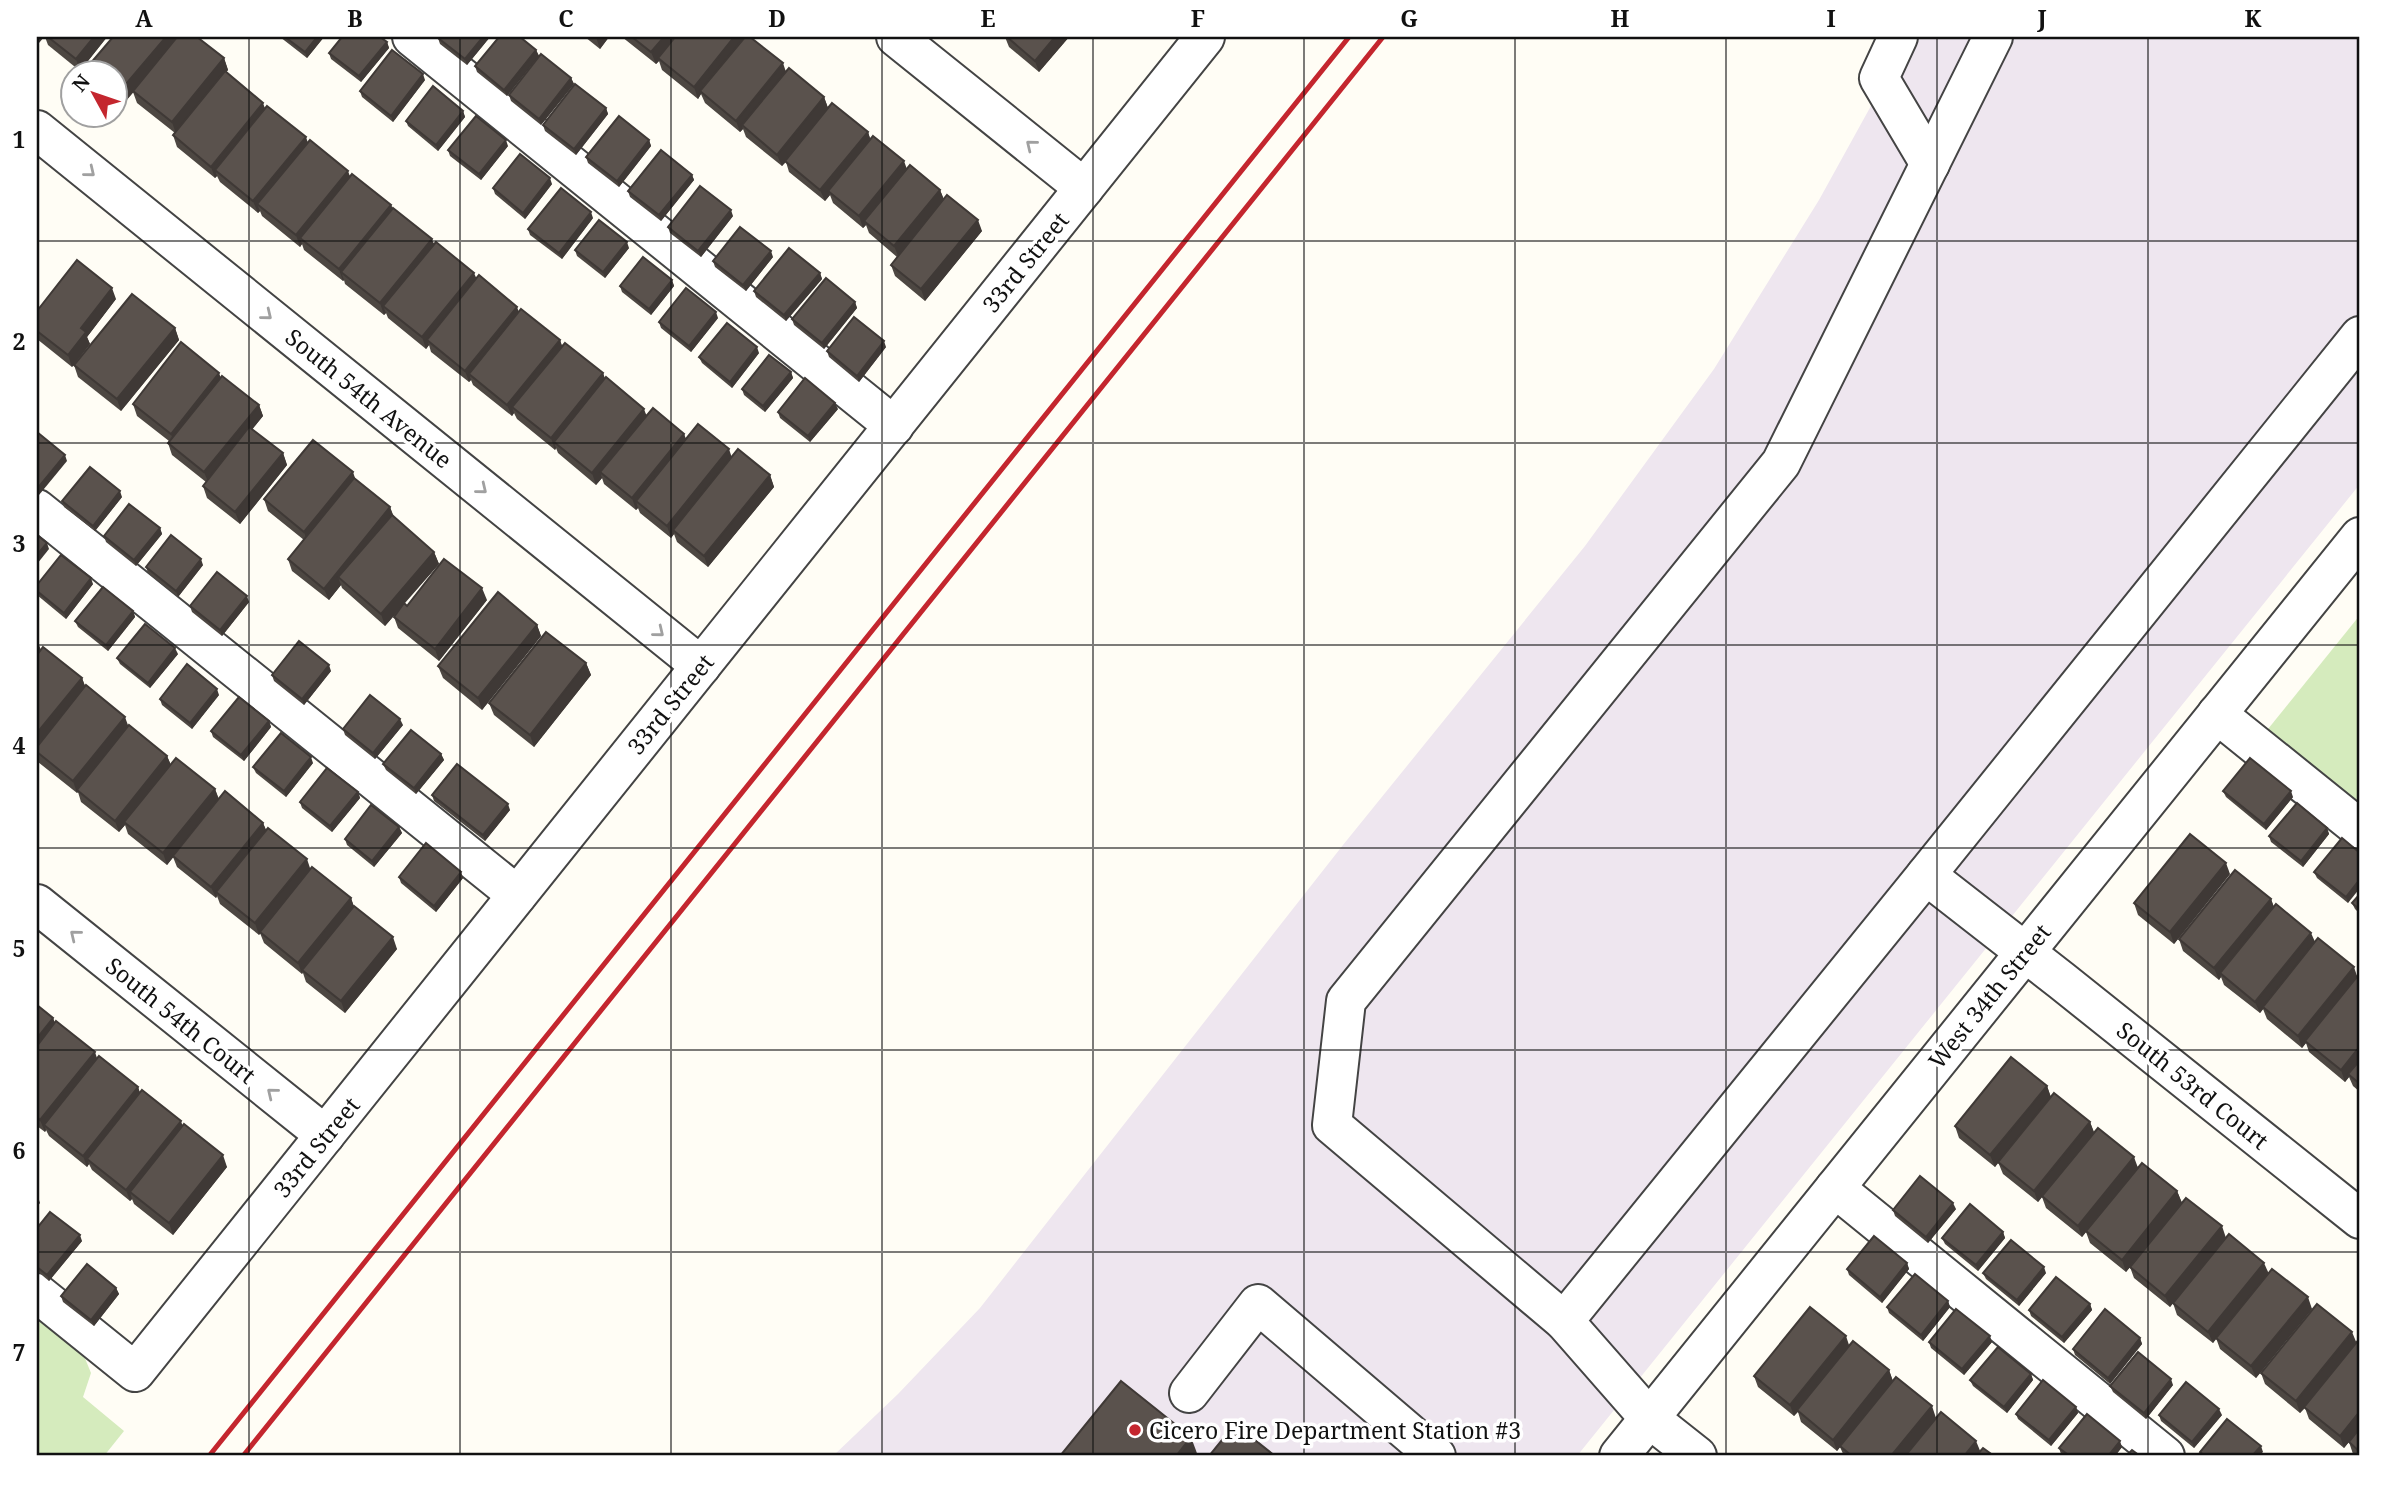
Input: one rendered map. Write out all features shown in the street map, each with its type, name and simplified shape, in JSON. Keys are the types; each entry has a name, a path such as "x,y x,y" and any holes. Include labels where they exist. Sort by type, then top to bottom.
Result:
{"street":[{"path":"412,37 894,426"},
{"path":"896,37 1084,188"},
{"name":"33rd Street","path":"37,1293 135,1372 1205,37"},
{"path":"1898,37 1880,78 1930,164"},
{"path":"1697,1456 1649,1418 1564,1321 1332,1125 1346,1001 1782,463 1993,37"},
{"name":"South 54th Avenue","path":"37,130 701,666"},
{"path":"1564,1321 2360,336"},
{"path":"37,509 517,895"},
{"name":"West 34th Street","path":"1619,1456 2360,537"},
{"path":"2217,715 2360,829"},
{"name":"South 53rd Court","path":"1926,875 2360,1219"},
{"name":"South 54th Court","path":"37,904 325,1135"},
{"path":"1835,1188 2165,1456"},
{"path":"1189,1393 1258,1304 1436,1456"}],"shaded area":[{"path":"1909,37 2360,37 2360,484 1577,1456 833,1456 898,1394 980,1308 1343,845 1585,546 1714,369 1819,200"}],"green space":[{"path":"2360,615 2360,804 2268,729"},
{"path":"37,1314 82,1351 91,1373 83,1397 124,1431 104,1456 37,1456"}],"building":[{"path":"48,37 94,37 76,59"},
{"path":"113,37 166,37 130,79 130,60 93,60"},
{"path":"177,37 197,37 224,58 172,122 133,91"},
{"path":"285,37 317,37 305,52"},
{"path":"342,37 380,37 387,42 359,76 329,53"},
{"path":"439,37 483,37 465,59"},
{"path":"499,37 520,37 536,50 504,90 475,66"},
{"path":"632,37 664,37 651,52"},
{"path":"675,37 734,37 694,87 658,58"},
{"path":"745,37 750,37 783,63 736,121 700,91"},
{"path":"1007,37 1055,37 1035,61"},
{"path":"392,50 423,74 391,116 360,91"},
{"path":"541,54 571,78 539,119 509,95"},
{"path":"789,68 824,97 777,155 742,125"},
{"path":"225,71 263,103 211,167 173,135"},
{"path":"575,84 606,108 574,149 543,125"},
{"path":"433,86 463,111 436,145 406,121"},
{"path":"832,103 868,132 820,190 785,161"},
{"path":"267,106 306,137 253,201 215,170"},
{"path":"476,116 506,140 479,174 448,150"},
{"path":"619,116 649,140 617,181 586,157"},
{"path":"873,136 904,161 859,216 828,191"},
{"path":"310,140 348,171 296,235 257,204"},
{"path":"661,150 692,175 659,215 628,191"},
{"path":"520,154 550,178 523,213 493,188"},
{"path":"910,165 940,190 894,246 864,221"},
{"path":"352,174 391,205 339,269 300,238"},
{"path":"700,186 731,210 698,251 668,227"},
{"path":"561,188 591,212 559,253 528,229"},
{"path":"947,195 978,220 921,289 891,265"},
{"path":"393,208 432,239 380,303 341,272"},
{"path":"599,220 627,242 603,272 575,250"},
{"path":"740,227 771,251 743,285 713,261"},
{"path":"436,242 474,273 422,337 383,306"},
{"path":"789,248 820,273 784,315 754,291"},
{"path":"643,257 672,280 649,309 620,286"},
{"path":"77,260 112,288 81,328 86,332 68,355 37,331 37,311"},
{"path":"479,275 517,307 465,371 427,340"},
{"path":"826,278 855,302 822,343 792,319"},
{"path":"686,288 716,312 689,346 659,322"},
{"path":"132,294 175,328 117,399 74,365"},
{"path":"521,309 560,340 507,405 469,374"},
{"path":"854,317 884,341 857,376 827,351"},
{"path":"727,323 757,347 730,382 699,357"},
{"path":"181,342 219,373 171,434 133,404"},
{"path":"565,343 603,373 551,438 512,407"},
{"path":"769,355 791,372 763,406 742,389"},
{"path":"222,376 259,405 204,472 168,443"},
{"path":"606,377 644,409 592,473 554,442"},
{"path":"805,378 835,403 808,436 778,412"},
{"path":"653,408 684,434 632,498 600,472"},
{"path":"698,424 729,449 667,526 636,501"},
{"path":"249,427 283,453 235,512 203,486"},
{"path":"37,432 65,455 37,489"},
{"path":"313,440 353,472 304,532 264,499"},
{"path":"738,449 770,475 704,556 673,530"},
{"path":"90,467 120,491 93,526 62,501"},
{"path":"354,478 390,507 324,589 288,559"},
{"path":"129,504 160,528 134,560 104,536"},
{"path":"392,515 434,552 381,614 338,577"},
{"path":"37,535 47,543 37,555"},
{"path":"171,535 201,559 176,591 146,567"},
{"path":"61,555 91,578 64,613 37,591 37,585"},
{"path":"444,559 482,588 435,649 394,617 404,603 407,606"},
{"path":"217,572 247,596 220,630 190,606"},
{"path":"103,587 133,611 106,645 75,621"},
{"path":"498,592 537,625 478,698 438,666"},
{"path":"145,624 175,648 148,683 117,658"},
{"path":"546,632 586,663 530,735 489,703"},
{"path":"299,641 329,665 302,699 272,675"},
{"path":"43,647 82,678 37,733 37,655"},
{"path":"187,664 217,689 190,723 160,699"},
{"path":"86,685 125,717 73,781 37,752 37,747"},
{"path":"370,695 400,719 373,753 343,729"},
{"path":"239,697 269,721 241,755 211,731"},
{"path":"129,725 167,756 115,821 77,790"},
{"path":"411,730 441,754 414,788 383,764"},
{"path":"281,733 311,757 284,791 253,767"},
{"path":"176,758 215,789 163,853 124,822"},
{"path":"2250,758 2291,791 2264,824 2223,791"},
{"path":"457,764 508,804 483,835 432,795"},
{"path":"327,768 358,792 330,826 300,802"},
{"path":"225,791 263,823 211,887 173,856"},
{"path":"2297,803 2327,828 2301,861 2269,836"},
{"path":"371,805 399,827 372,861 345,839"},
{"path":"268,828 307,859 255,923 216,892"},
{"path":"2190,834 2226,863 2170,932 2134,903"},
{"path":"2342,838 2360,853 2360,879 2346,897 2314,872"},
{"path":"426,843 461,872 434,906 399,877"},
{"path":"312,867 351,898 298,963 260,932"},
{"path":"2235,870 2271,899 2214,968 2179,939"},
{"path":"2360,894 2360,910 2352,903"},
{"path":"2276,904 2311,933 2255,1002 2220,973"},
{"path":"354,906 393,937 341,1001 302,970"},
{"path":"2318,938 2354,967 2298,1036 2263,1007"},
{"path":"2360,973 2360,1046 2341,1070 2305,1041"},
{"path":"37,1005 53,1018 37,1038"},
{"path":"56,1021 95,1052 40,1120 37,1117 37,1046"},
{"path":"99,1056 138,1087 83,1156 44,1125"},
{"path":"2011,1057 2047,1086 1990,1155 1955,1126"},
{"path":"2360,1060 2360,1084 2348,1074"},
{"path":"142,1090 181,1121 126,1190 87,1159"},
{"path":"2054,1093 2090,1122 2034,1191 1998,1162"},
{"path":"184,1124 223,1155 169,1223 130,1192"},
{"path":"2098,1128 2134,1157 2078,1226 2042,1196"},
{"path":"2142,1163 2177,1191 2122,1260 2086,1231"},
{"path":"1920,1176 1953,1203 1926,1237 1893,1210"},
{"path":"2186,1198 2222,1226 2165,1296 2130,1267"},
{"path":"1970,1204 2003,1232 1976,1265 1942,1238"},
{"path":"50,1212 80,1235 47,1275 37,1267 37,1228"},
{"path":"2229,1234 2264,1263 2208,1332 2173,1303"},
{"path":"1874,1236 1907,1263 1880,1297 1847,1269"},
{"path":"2011,1240 2044,1267 2017,1300 1983,1273"},
{"path":"87,1264 116,1288 91,1320 61,1296"},
{"path":"2272,1269 2308,1297 2251,1366 2216,1338"},
{"path":"1915,1274 1948,1301 1921,1335 1887,1307"},
{"path":"2056,1277 2090,1304 2062,1337 2029,1310"},
{"path":"2317,1304 2352,1332 2296,1401 2261,1373"},
{"path":"1810,1307 1846,1336 1790,1405 1754,1376"},
{"path":"1956,1309 1990,1336 1962,1369 1929,1342"},
{"path":"2105,1309 2140,1338 2108,1378 2073,1349"},
{"path":"2360,1338 2360,1411 2340,1436 2304,1407"},
{"path":"1853,1341 1889,1370 1833,1440 1797,1410"},
{"path":"1998,1347 2031,1374 2004,1407 1970,1380"},
{"path":"2138,1352 2171,1379 2144,1413 2110,1386"},
{"path":"1896,1377 1932,1406 1891,1456 1852,1456 1840,1446"},
{"path":"2043,1380 2076,1407 2049,1440 2016,1414"},
{"path":"1121,1381 1191,1437 1176,1456 1060,1456"},
{"path":"2186,1382 2219,1409 2192,1442 2159,1415"},
{"path":"1941,1412 1976,1441 1964,1456 1905,1456"},
{"path":"2087,1414 2120,1441 2108,1456 2070,1456 2059,1448"},
{"path":"2227,1419 2261,1446 2252,1456 2205,1456 2200,1452"},
{"path":"1235,1424 1275,1456 1209,1456"},
{"path":"2360,1428 2360,1452 2349,1442"},
{"path":"1983,1448 1994,1456 1976,1456"},
{"path":"2132,1450 2140,1456 2126,1456"}],"railway":[{"path":"209,1456 1349,37"},
{"path":"243,1456 1383,37"}],"place":[{"name":"Cicero Fire Department Station #3","path":"1135,1430"}]}
